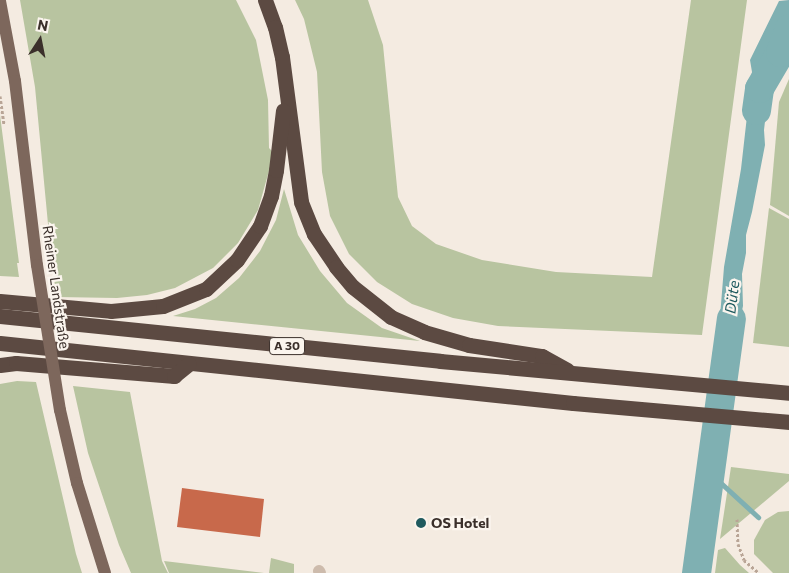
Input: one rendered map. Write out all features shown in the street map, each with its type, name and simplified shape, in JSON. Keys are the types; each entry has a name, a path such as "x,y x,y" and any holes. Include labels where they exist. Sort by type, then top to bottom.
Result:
{"highway":[{"path":"265,0 275,27 280,49 301,202 314,234 353,288 391,317 424,332 469,345 542,356 573,373"},
{"path":"0,301 110,311 164,306 206,289 237,260 260,226 271,196 276,170 285,91"},
{"name":"A 30","path":"0,316 789,393"},
{"name":"A 30","path":"0,343 189,364 789,422"},
{"path":"0,365 16,363 174,376 189,364"}],"main road":[{"name":"Rheiner Landstraße","path":"0,1 15,81 37,265 60,410 77,483 105,573"}],"path":[{"path":"737,519 738,544 744,560 759,573"}],"green space":[{"path":"20,0 236,0 256,40 268,100 269,148 274,153 258,210 238,243 213,268 175,288 147,295 117,298 57,297 52,266 35,87"},
{"path":"295,0 368,0 383,45 398,197 412,226 436,244 482,260 556,272 652,277 691,0 747,0 702,335 498,326 453,318 412,304 377,282 349,254 330,216 322,172 317,72 304,19"},
{"path":"789,79 789,216 770,205 779,102"},
{"path":"0,115 19,263 17,263 19,277 0,276"},
{"path":"284,189 298,235 320,271 347,303 382,328 420,341 173,316 195,309 216,298 239,278 260,251 276,220"},
{"path":"769,208 789,219 789,347 753,343"},
{"path":"17,381 36,382 82,573 0,573 0,384"},
{"path":"73,386 130,392 162,561 168,573 131,573 119,545 88,453"},
{"path":"731,467 789,474 789,481 720,539"},
{"path":"789,511 789,573 773,573 754,554 754,540 765,520 778,512"},
{"path":"725,548 749,573 715,573 718,550"},
{"path":"271,558 294,564 294,573 269,573"},
{"path":"164,561 264,573 169,573"}],"water":[{"path":"789,0 789,30 784,32 768,69 764,92 767,104 764,130 765,145 746,235 746,253 742,274 743,306 732,356 712,355 719,329 724,267 741,169 752,72 750,60 779,1"}],"building":[{"path":"182,488 264,499 260,537 177,527"}],"waterway":[{"name":"Düte","path":"756,110 759,88 780,52 789,28"},
{"name":"Düte","path":"696,573 731,318"},
{"path":"711,474 758,517"}],"place":[{"name":"OS Hotel","path":"421,523"}]}
